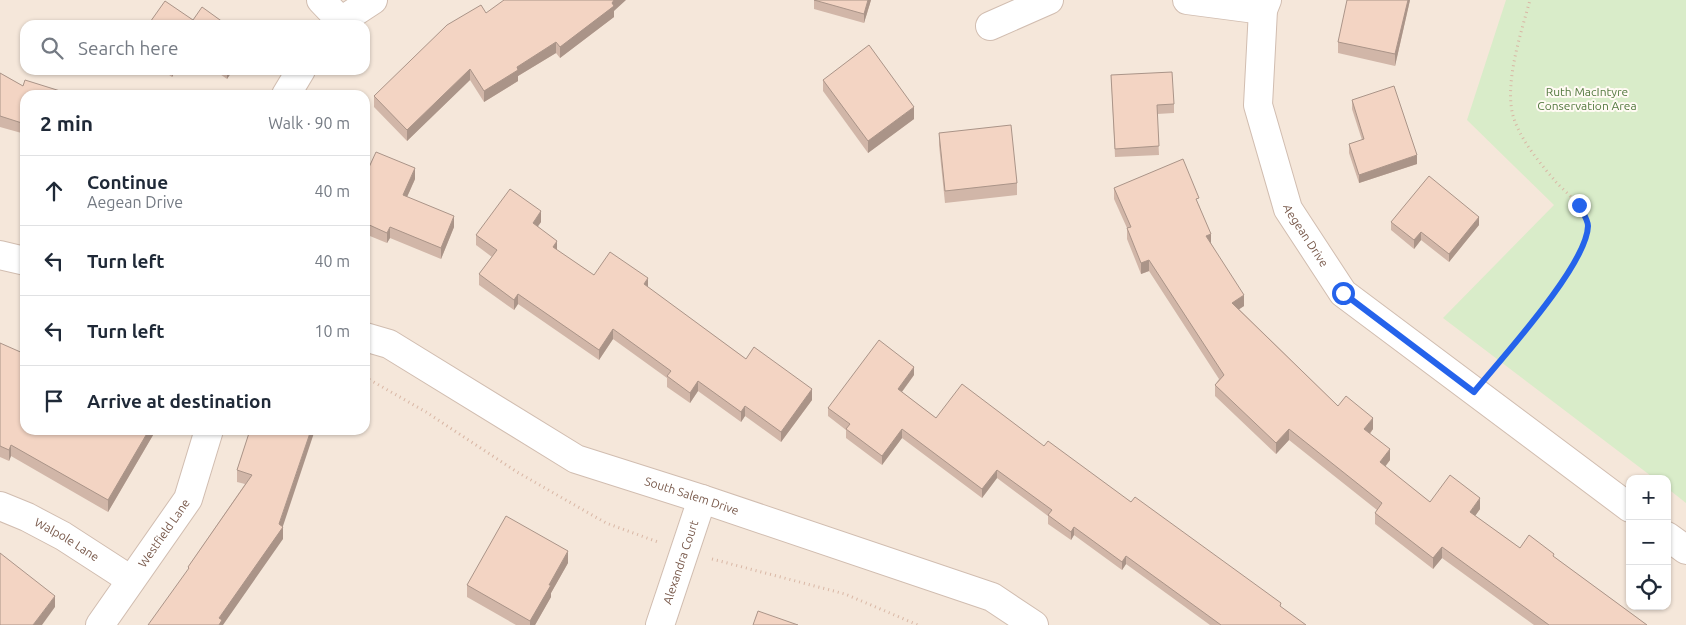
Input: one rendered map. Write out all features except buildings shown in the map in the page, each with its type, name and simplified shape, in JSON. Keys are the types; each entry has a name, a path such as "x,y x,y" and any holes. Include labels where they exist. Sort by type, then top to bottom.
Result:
{"street":[{"path":"321,0 337,20"},
{"path":"344,20 374,0"},
{"path":"990,26 1049,0"},
{"path":"1187,0 1265,5"},
{"name":"Aegean Drive","path":"1265,5 1258,105 1288,209 1343,293 1626,505"},
{"path":"289,90 298,75"},
{"path":"0,255 20,260"},
{"name":"South Salem Drive","path":"370,338 389,344 576,459 702,499 992,597 1034,625"},
{"name":"Westfield Lane","path":"100,625 188,499 207,435"},
{"name":"Alexandra Court","path":"660,625 702,499"},
{"name":"Walpole Lane","path":"0,506 27,517 63,536 131,580"},
{"path":"1671,539 1686,550"}],"path":[{"path":"1474,392 1534,319 1564,278 1585,244 1589,224 1579,205 1556,182 1526,143 1514,118 1511,92 1515,58 1530,0"},
{"path":"370,381 426,412 517,472 606,523 685,551 845,594 918,625"}],"shaded area":[{"path":"0,0 1686,0 1686,625 0,625"}],"green space":[{"name":"Ruth MacIntyre Conservation Area","path":"1506,0 1686,0 1686,503 1671,491 1671,475 1650,475 1443,318 1554,205 1467,120"}],"route":[{"path":"1343,293 1474,392 1534,319 1564,278 1585,244 1589,224 1579,205"}]}
